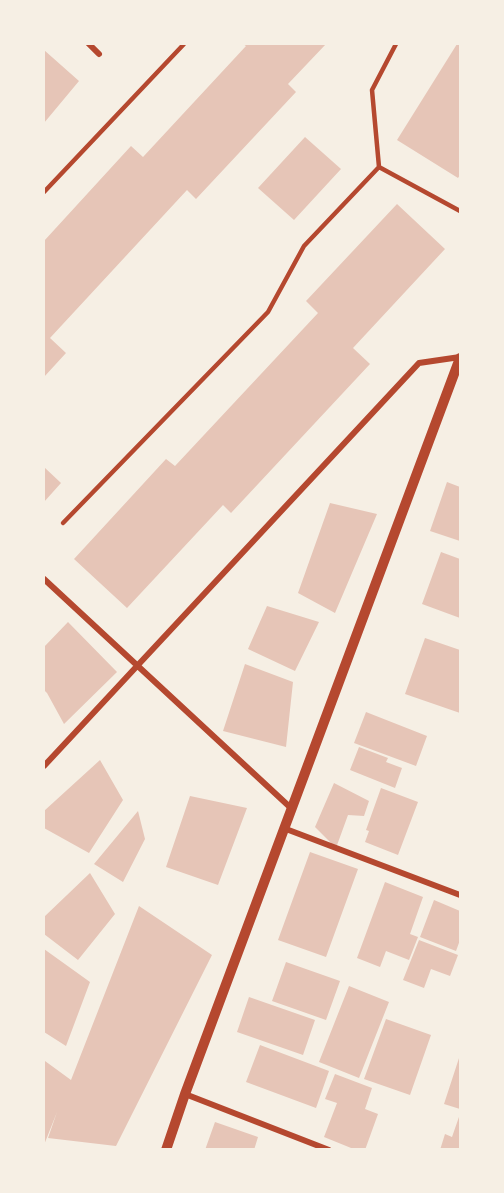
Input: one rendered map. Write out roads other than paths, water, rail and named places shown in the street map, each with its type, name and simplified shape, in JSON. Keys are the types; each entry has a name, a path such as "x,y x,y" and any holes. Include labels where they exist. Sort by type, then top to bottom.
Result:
{"street":[{"path":"89,44 99,54"},
{"path":"44,766 419,363 460,358 166,1149"},
{"path":"44,579 292,810"},
{"path":"286,829 460,895"},
{"path":"185,1094 329,1149"}],"lane":[{"path":"44,192 184,44"},
{"path":"63,523 268,312 304,246 380,167 372,90 396,44"},
{"path":"380,167 460,211"}]}
